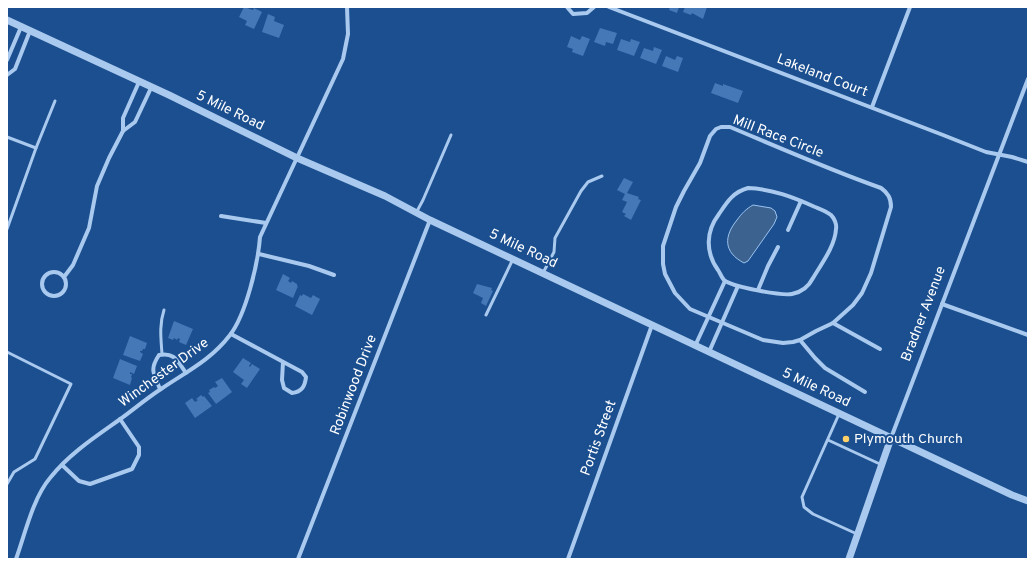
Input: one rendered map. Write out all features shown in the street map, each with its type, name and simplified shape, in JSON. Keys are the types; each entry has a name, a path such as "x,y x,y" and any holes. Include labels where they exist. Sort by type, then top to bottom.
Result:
{"street":[{"name":"Winchester Drive","path":"16,559 43,486 50,477 88,441 160,389 214,353 231,334 238,322 245,304 259,254 260,237 343,59 348,34 347,7"},
{"path":"567,7 573,14 587,13 594,7"},
{"name":"Lakeland Court","path":"608,7 986,152 1000,154 1028,162"},
{"path":"872,107 910,7"},
{"name":"5 Mile Road","path":"7,20 297,158 385,196 430,220 695,346 1012,495 1028,501"},
{"path":"7,60 21,27"},
{"path":"7,75 15,70 30,31"},
{"name":"Bradner Avenue","path":"848,559 891,438 1028,79"},
{"path":"64,277 73,265 89,228 97,186 123,131 123,118 138,82"},
{"path":"123,131 134,122 151,88"},
{"name":"Mill Race Circle","path":"726,127 786,150 840,174 881,188 890,197 891,207 868,282 853,305 833,323 800,340 783,343 763,340 723,322 690,309 675,293 665,274 662,253 665,239 676,207 700,163 710,136 716,130 726,127"},
{"path":"748,188 777,192 826,212 834,218 836,229 832,244 812,281 803,290 789,295 738,286 725,281 710,255 708,246 709,236 715,219 733,195 748,188"},
{"path":"788,230 801,201"},
{"path":"221,216 266,223"},
{"name":"Robinwood Drive","path":"298,559 430,220"},
{"path":"758,290 778,247"},
{"path":"259,254 309,266 334,275"},
{"path":"57,272 64,277 66,284 65,288 60,294 53,296 43,290 42,282 49,273 57,272"},
{"path":"695,346 725,281"},
{"path":"709,352 738,286"},
{"path":"942,304 1028,335"},
{"path":"833,323 880,349"},
{"name":"Portis Street","path":"568,559 652,325"},
{"path":"231,334 283,362 304,374 306,381 301,390 292,393 284,388 282,380 283,362"},
{"path":"800,340 825,368 865,392"},
{"path":"160,389 152,370 154,362 159,355 167,353 174,356 186,373"},
{"path":"62,465 79,481 90,484 132,470 139,455 139,447 120,419"}],"lane":[{"path":"7,229 36,148 55,101"},
{"path":"416,212 424,200 451,135"},
{"path":"7,137 36,148"},
{"path":"543,273 554,252 556,238 582,191 588,182 602,176"},
{"path":"486,316 513,259"},
{"path":"162,354 161,318 164,310"},
{"path":"7,352 71,384 35,459 14,472 7,484"},
{"path":"839,414 802,497 804,507 812,514 857,534"},
{"path":"828,440 882,465"}],"water":[{"path":"753,205 771,208 775,211 777,217 774,224 748,261 744,263 732,254 729,249 728,238 733,226 742,213"}],"building":[{"path":"244,7 253,10 254,8 262,12 254,29 245,25 247,21 239,17"},
{"path":"670,7 679,7 677,13 669,10"},
{"path":"685,7 707,7 703,19 692,13 691,15 683,12"},
{"path":"268,14 275,17 274,21 284,25 279,38 262,32"},
{"path":"600,28 617,33 613,44 606,42 605,46 594,42"},
{"path":"571,36 580,40 582,36 590,39 583,56 572,52 573,49 567,47"},
{"path":"621,39 630,42 631,39 640,42 634,56 617,50"},
{"path":"654,47 662,50 656,64 640,58 644,48 653,51"},
{"path":"666,56 675,60 677,56 683,58 678,72 662,66"},
{"path":"715,83 723,86 723,84 743,91 738,103 711,93"},
{"path":"624,178 633,182 627,193 639,197 638,199 641,200 631,220 624,216 626,214 622,212 627,202 622,200 625,194 617,190"},
{"path":"283,274 290,278 288,281 291,283 292,281 298,286 293,298 276,290"},
{"path":"477,284 492,288 491,290 493,291 486,306 481,303 483,298 473,293"},
{"path":"303,294 311,298 313,295 320,299 312,315 295,306 300,295 302,296"},
{"path":"174,321 193,329 186,345 179,342 180,339 178,338 177,340 174,338 173,340 168,338"},
{"path":"130,336 147,343 145,349 140,351 143,354 140,361 123,355"},
{"path":"243,358 251,363 249,366 250,367 252,364 260,369 247,388 241,384 244,380 233,372"},
{"path":"120,359 137,366 134,374 130,372 130,374 132,374 132,378 130,385 113,378"},
{"path":"222,378 232,392 216,404 208,393 210,392 209,390 218,386 215,382"},
{"path":"201,395 203,397 204,396 212,406 195,418 185,403 192,398 195,402"}],"place":[{"name":"Plymouth Church","path":"846,439"}]}
